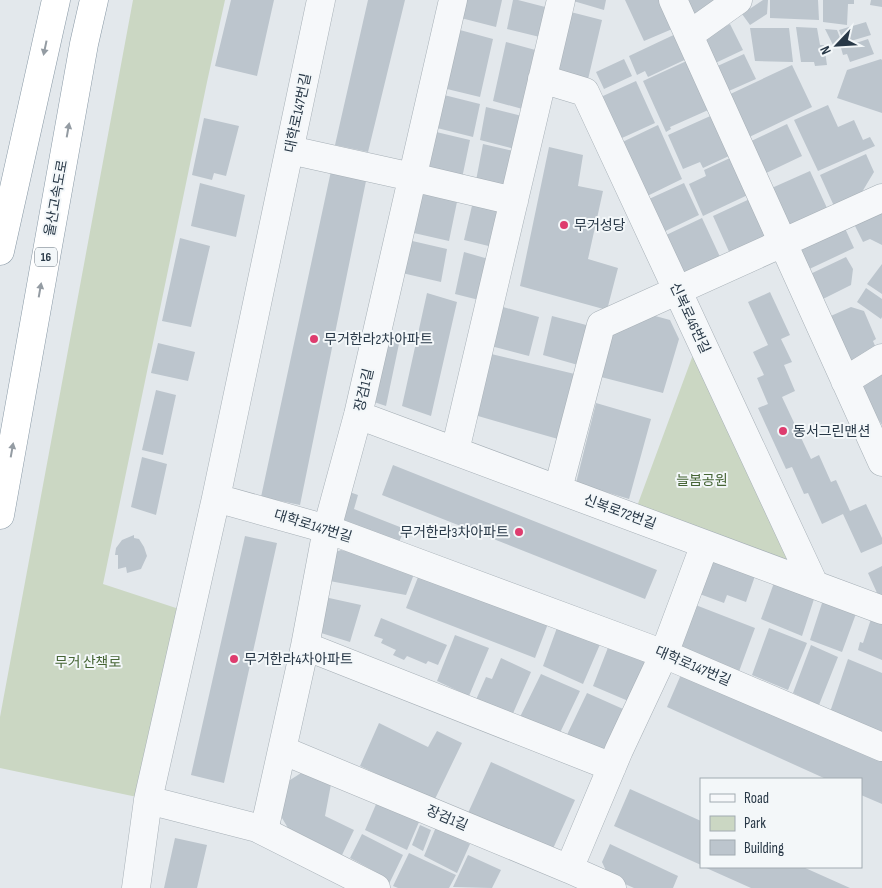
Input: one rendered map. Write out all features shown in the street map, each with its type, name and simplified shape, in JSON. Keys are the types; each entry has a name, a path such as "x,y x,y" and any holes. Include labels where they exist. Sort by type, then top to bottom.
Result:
{"highway":[{"path":"0,250 56,0"},
{"name":"울산고속도로","path":"0,515 84,44 94,0"}],"street":[{"name":"대학로147번길","path":"321,0 216,498 327,529 664,654 882,746"},
{"name":"장검1길","path":"264,831 305,646 327,529 358,415 453,0"},
{"path":"456,451 561,0"},
{"path":"673,0 882,462"},
{"path":"689,35 738,0"},
{"name":"신복로46번길","path":"542,79 586,92 814,584"},
{"path":"290,150 514,201"},
{"path":"558,489 601,326 783,243 879,193"},
{"path":"845,381 882,358"},
{"name":"신복로72번길","path":"358,415 882,610"},
{"path":"136,888 148,800 216,498"},
{"path":"569,869 612,767 664,654 704,544"},
{"path":"305,646 612,767"},
{"name":"장검1길","path":"282,750 612,888"},
{"path":"148,800 257,828 376,888"}],"green space":[{"name":"무거 산책로","path":"133,0 225,0 103,584 179,609 137,797 0,768 0,717"},
{"name":"늘봄공원","path":"697,344 799,572 636,509"}],"building":[{"path":"231,0 274,0 257,76 215,66"},
{"path":"368,0 405,0 368,152 335,145"},
{"path":"460,0 502,0 496,27 457,17"},
{"path":"513,0 553,9 548,39 507,29"},
{"path":"570,0 606,0 604,10"},
{"path":"625,0 673,0 684,24 644,41"},
{"path":"682,0 714,0 718,6 690,17"},
{"path":"763,0 768,0 767,14 750,25 742,14"},
{"path":"770,0 818,0 819,20 770,18"},
{"path":"823,0 854,0 854,4 848,4 847,25 823,22"},
{"path":"871,0 882,0 882,7 870,5"},
{"path":"559,9 602,20 585,92 542,79"},
{"path":"866,22 871,35 844,43 839,30"},
{"path":"730,24 743,50 709,66 702,50 707,36"},
{"path":"796,27 817,28 820,45 824,45 827,65 815,66 814,62 801,62"},
{"path":"750,28 789,28 793,62 755,61"},
{"path":"825,29 837,30 842,43 834,47"},
{"path":"460,30 493,39 480,97 447,89"},
{"path":"682,31 693,56 648,77 645,71 637,75 629,56"},
{"path":"868,39 874,54 850,62 847,54 843,55 841,48"},
{"path":"506,42 539,51 526,110 493,101"},
{"path":"744,54 756,79 722,94 711,69"},
{"path":"693,58 715,107 670,127 671,129 666,132 643,81"},
{"path":"624,59 632,76 604,89 596,72"},
{"path":"881,59 882,113 837,98 847,70"},
{"path":"792,65 812,107 743,140 724,97"},
{"path":"636,81 655,123 611,143 592,101"},
{"path":"440,94 480,104 473,137 433,127"},
{"path":"828,105 838,127 854,120 863,140 870,137 875,146 818,171 794,120"},
{"path":"486,107 526,117 519,150 480,140"},
{"path":"717,113 729,156 703,168 700,162 683,169 668,135"},
{"path":"204,118 239,126 226,176 214,173 212,180 192,175"},
{"path":"787,124 802,156 760,176 745,144"},
{"path":"658,125 682,179 637,201 612,147"},
{"path":"432,131 470,140 461,183 431,175 426,163"},
{"path":"483,144 518,152 511,189 474,191"},
{"name":"무거성당","path":"549,147 583,155 578,186 603,191 588,259 618,268 607,310 520,286"},
{"path":"866,154 874,172 862,192 834,206 820,175"},
{"path":"730,158 752,193 703,216 689,184 706,176 704,170"},
{"name":"무거한라2차아파트","path":"331,171 366,181 300,505 261,497"},
{"path":"810,171 827,208 792,225 778,218 765,191"},
{"path":"200,183 245,195 236,237 191,226"},
{"path":"684,183 699,215 653,237 638,204"},
{"path":"426,190 458,197 449,241 405,231 413,195"},
{"path":"474,197 504,205 501,249 464,240"},
{"path":"754,197 768,228 766,240 731,256 713,216"},
{"path":"882,208 882,245 870,239 863,242 853,222"},
{"path":"702,218 721,259 683,276 664,236"},
{"path":"843,224 854,248 803,272 796,256 801,244"},
{"path":"180,238 210,246 191,327 162,321"},
{"path":"408,240 447,249 441,282 402,273"},
{"path":"464,252 492,260 483,301 455,294"},
{"path":"846,257 853,269 851,285 817,302 806,276"},
{"path":"882,264 882,294 867,284"},
{"path":"866,288 882,299 881,319 857,302"},
{"name":"동서그린맨션","path":"770,292 790,335 781,339 792,362 784,365 795,391 782,397 811,459 819,455 831,482 836,480 850,511 866,504 882,538 882,544 861,553 843,514 822,524 808,493 804,494 792,467 786,469 758,408 768,404 757,378 764,375 753,352 768,345 748,302"},
{"path":"427,293 457,302 431,416 402,406"},
{"path":"496,305 539,317 529,356 487,345"},
{"path":"851,307 864,311 876,339 873,341 879,355 848,369 824,319"},
{"path":"648,314 670,320 679,339 663,393 601,377 612,330"},
{"path":"552,316 594,327 585,367 543,355"},
{"path":"380,334 400,339 386,406 371,401"},
{"path":"158,343 195,352 188,381 151,373"},
{"path":"487,353 583,376 565,441 471,414"},
{"path":"882,368 882,425 856,384"},
{"path":"156,390 176,395 163,455 142,450"},
{"path":"596,403 651,419 629,499 576,483"},
{"path":"142,457 167,464 156,515 131,507"},
{"name":"무거한라3차아파트","path":"393,465 657,570 645,599 382,495"},
{"path":"344,490 358,495 354,509 405,529 398,544 336,520"},
{"path":"134,535 134,538 139,539 144,547 147,556 141,569 127,573 126,567 118,569 118,555 115,555 116,548 122,540"},
{"name":"무거한라4차아파트","path":"245,536 277,543 224,783 191,775"},
{"path":"341,550 398,562 414,574 406,595 324,580 328,555"},
{"path":"717,558 756,573 746,602 727,595 724,603 697,593 708,562"},
{"path":"882,566 882,604 868,573"},
{"path":"420,572 549,621 535,658 406,608"},
{"path":"775,580 815,596 802,636 761,619"},
{"path":"320,596 361,605 350,642 321,633"},
{"path":"823,600 857,611 842,652 810,640"},
{"path":"693,604 755,628 737,677 682,653 678,644"},
{"path":"872,616 882,620 882,660 858,650 860,642 863,643"},
{"path":"381,618 447,645 438,665 428,661 426,664 407,656 404,660 393,655 396,650 381,643 383,639 374,636"},
{"path":"558,625 601,642 583,684 543,666"},
{"path":"769,628 807,643 788,690 752,675"},
{"path":"455,635 489,648 469,696 437,681"},
{"path":"609,645 645,659 648,671 633,703 593,686"},
{"path":"811,645 838,657 819,705 793,693"},
{"path":"501,658 531,672 511,718 475,702 486,677 492,679"},
{"path":"848,659 882,673 882,734 830,712"},
{"path":"683,670 882,759 882,804 862,795 862,778 824,778 667,707"},
{"path":"541,674 580,691 557,739 518,721"},
{"path":"587,693 630,712 612,749 592,755 564,741"},
{"path":"379,723 428,747 437,731 462,743 434,801 360,766"},
{"path":"491,762 575,800 551,853 468,813"},
{"path":"301,773 332,779 325,816 354,830 342,855 288,828 282,818 287,782"},
{"path":"630,789 700,821 700,865 614,826"},
{"path":"377,802 419,822 407,850 365,830"},
{"path":"420,825 431,830 423,851 412,845"},
{"path":"436,827 470,844 457,873 424,856"},
{"path":"362,834 403,855 389,884 374,877 376,872 350,858"},
{"path":"175,838 207,845 197,888 164,888"},
{"path":"610,844 678,876 673,888 634,888 609,877 602,862"},
{"path":"409,853 456,875 449,888 398,888 393,886"},
{"path":"468,855 501,870 492,888 453,887"},
{"path":"706,868 805,868 850,888 751,888"}],"place":[{"name":"무거성당","path":"564,225"},
{"name":"무거한라2차아파트","path":"314,339"},
{"name":"동서그린맨션","path":"783,431"},
{"name":"무거한라3차아파트","path":"519,532"},
{"name":"무거한라4차아파트","path":"234,659"}]}
